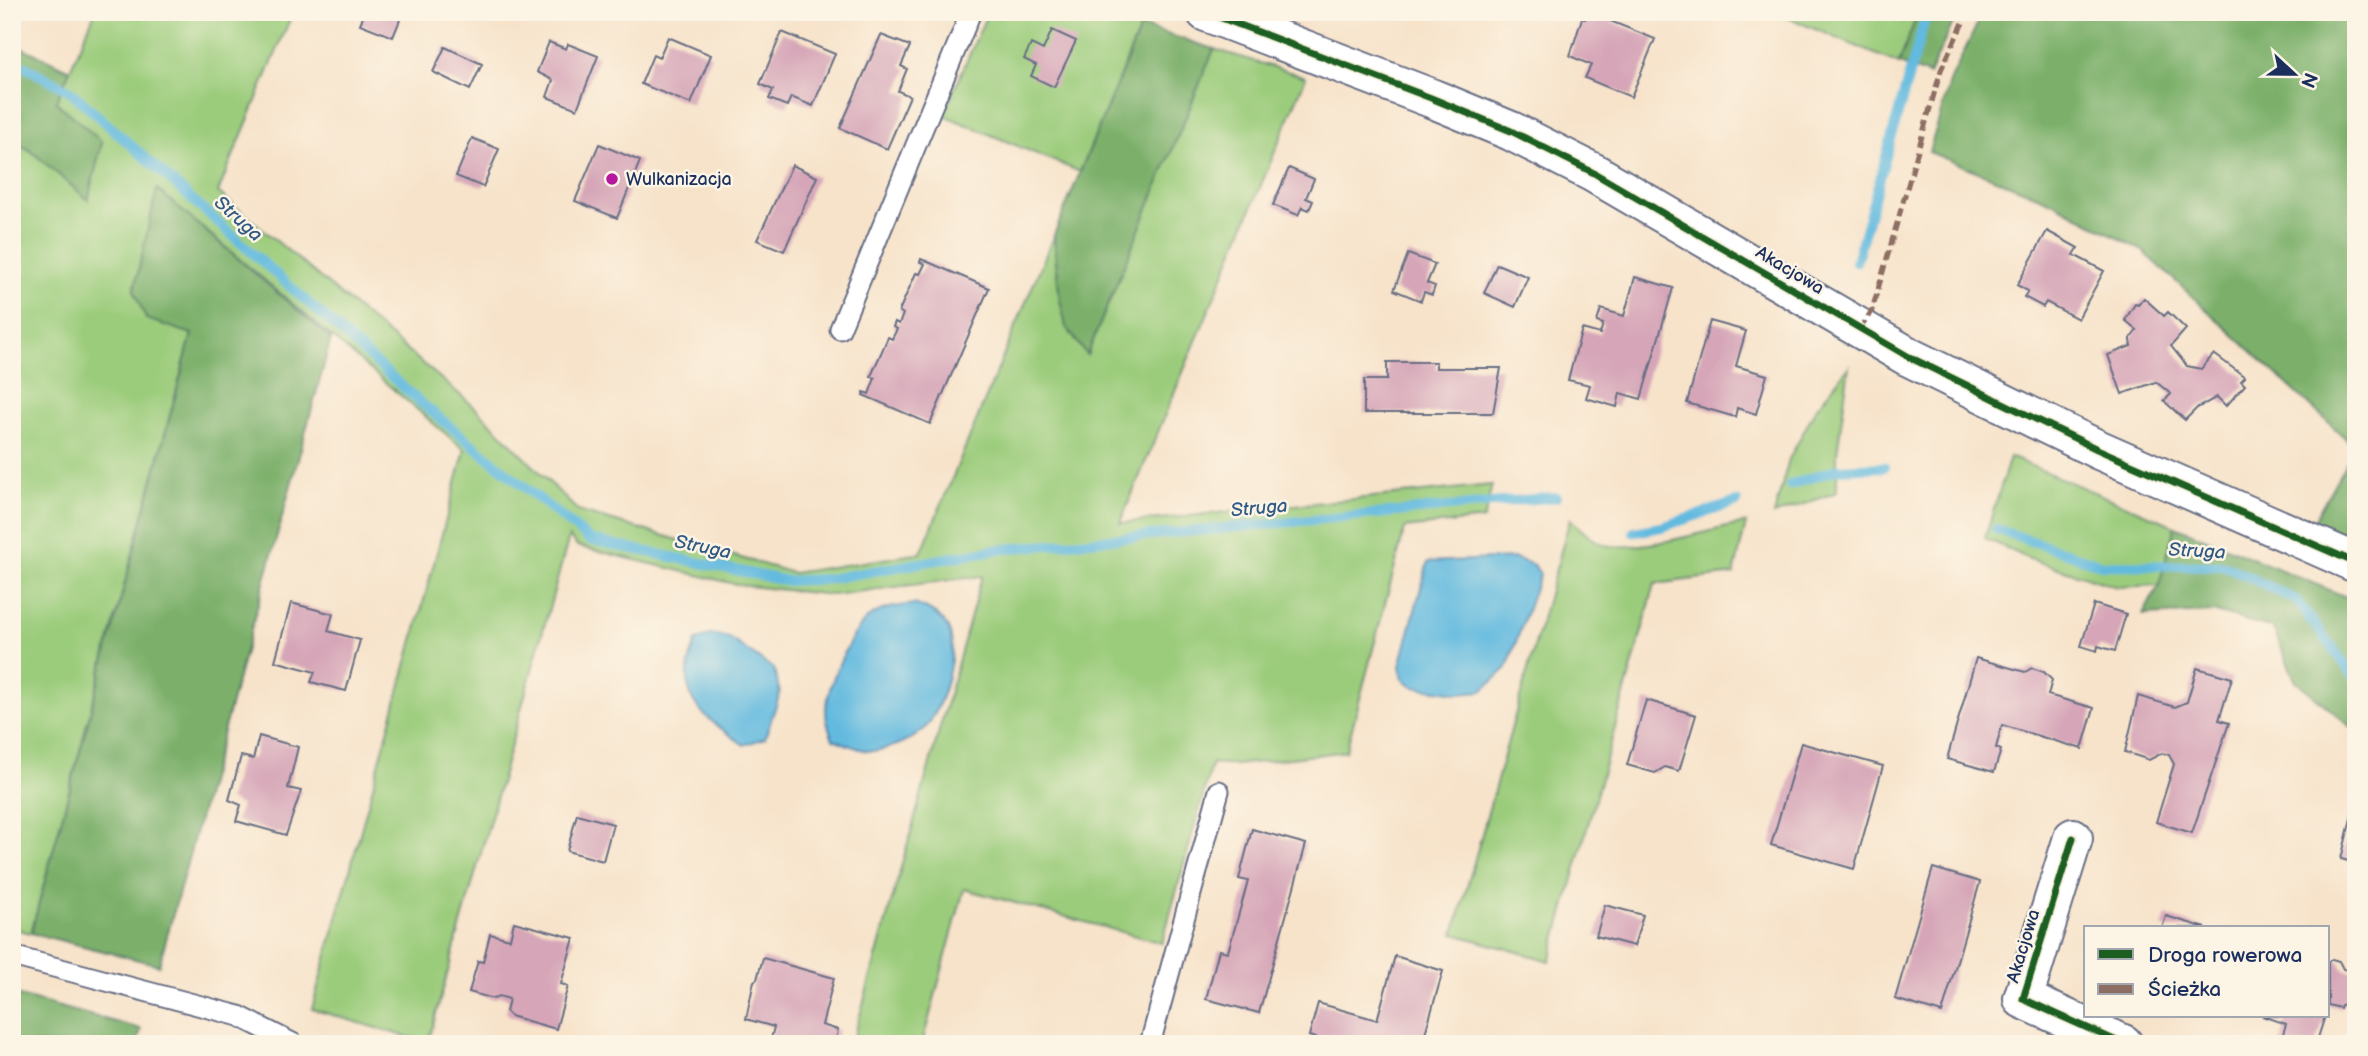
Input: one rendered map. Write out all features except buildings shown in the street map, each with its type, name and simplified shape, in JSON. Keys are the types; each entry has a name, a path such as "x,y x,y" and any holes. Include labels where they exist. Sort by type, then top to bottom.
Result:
{"street":[{"name":"Akacjowa","path":"1206,12 1511,131 1594,173 1909,357 2097,449 2356,563"},
{"name":"Akacjowa","path":"2073,838 2023,999 2123,1044"}],"lane":[{"path":"840,329 971,12"},
{"path":"1150,1044 1219,791"},
{"path":"12,956 239,1016 294,1044"}],"green space":[{"path":"95,12 293,12 218,192 477,409 578,511 793,573 921,553 1054,235 1064,314 1077,342 1087,355 1214,49 1306,77 1120,523 1492,485 1484,519 1405,528 1346,751 1236,765 1212,763 1162,943 964,889 922,1044 852,1044 982,576 833,595 739,585 577,546 569,537 428,1043 312,1009 465,450 203,228 147,319 192,333 31,933 12,928 12,142 30,150 88,199 102,142 56,102"},
{"path":"988,12 1087,12 1141,26 1080,172 943,115"},
{"path":"1774,12 1918,12 1899,64"},
{"path":"1918,12 1958,12 1929,75 1899,64"},
{"path":"1983,12 2356,12 2356,539 2313,522 2355,447 2143,251 2052,202 1929,152 1951,79"},
{"path":"1141,26 1214,49 1087,355 1066,327 1060,300 1054,235"},
{"path":"12,43 70,70 56,102 102,142 88,200 30,150 12,142"},
{"path":"157,189 331,339 159,965 31,933 192,334 146,319 134,290"},
{"path":"1849,366 1837,453 1837,492 1774,515 1789,459 1815,410"},
{"path":"2010,457 2175,526 2159,585 2117,587 2027,558 1985,538"},
{"path":"1570,519 1588,536 1610,546 1659,542 1746,523 1734,574 1655,584 1550,961 1454,934"},
{"path":"2175,526 2356,601 2356,731 2295,680 2273,628 2215,612 2143,615 2159,585"},
{"path":"12,994 141,1029 137,1044 12,1044"}],"water":[{"path":"1514,558 1534,565 1540,574 1507,668 1482,691 1458,693 1414,687 1403,679 1400,666 1428,562"},
{"path":"914,604 929,610 945,623 951,638 952,651 947,681 930,722 907,741 874,751 858,749 833,739 827,721 827,701 833,679 850,642 864,622 877,612"},
{"path":"711,634 729,638 774,669 780,693 765,738 744,745 703,714 695,703 689,691 690,661 696,641"}],"waterway":[{"path":"1856,262 1927,12"},
{"name":"Struga","path":"12,60 70,91 421,403 590,540 787,581 828,579 994,550 1556,497"},
{"name":"Struga","path":"1790,485 1837,469 1884,467"},
{"name":"Struga","path":"1634,532 1662,527 1737,502"},
{"name":"Struga","path":"1996,529 2102,565 2226,566 2296,600 2356,679"}],"marked path":[{"path":"1860,330 1872,310 1941,70 1968,12"}],"cycle path":[{"path":"1206,12 1511,131 1594,173 1909,357 2097,449 2356,563"},
{"path":"2073,838 2023,999 2123,1044"}],"place":[{"name":"Wulkanizacja","path":"612,179"}]}
